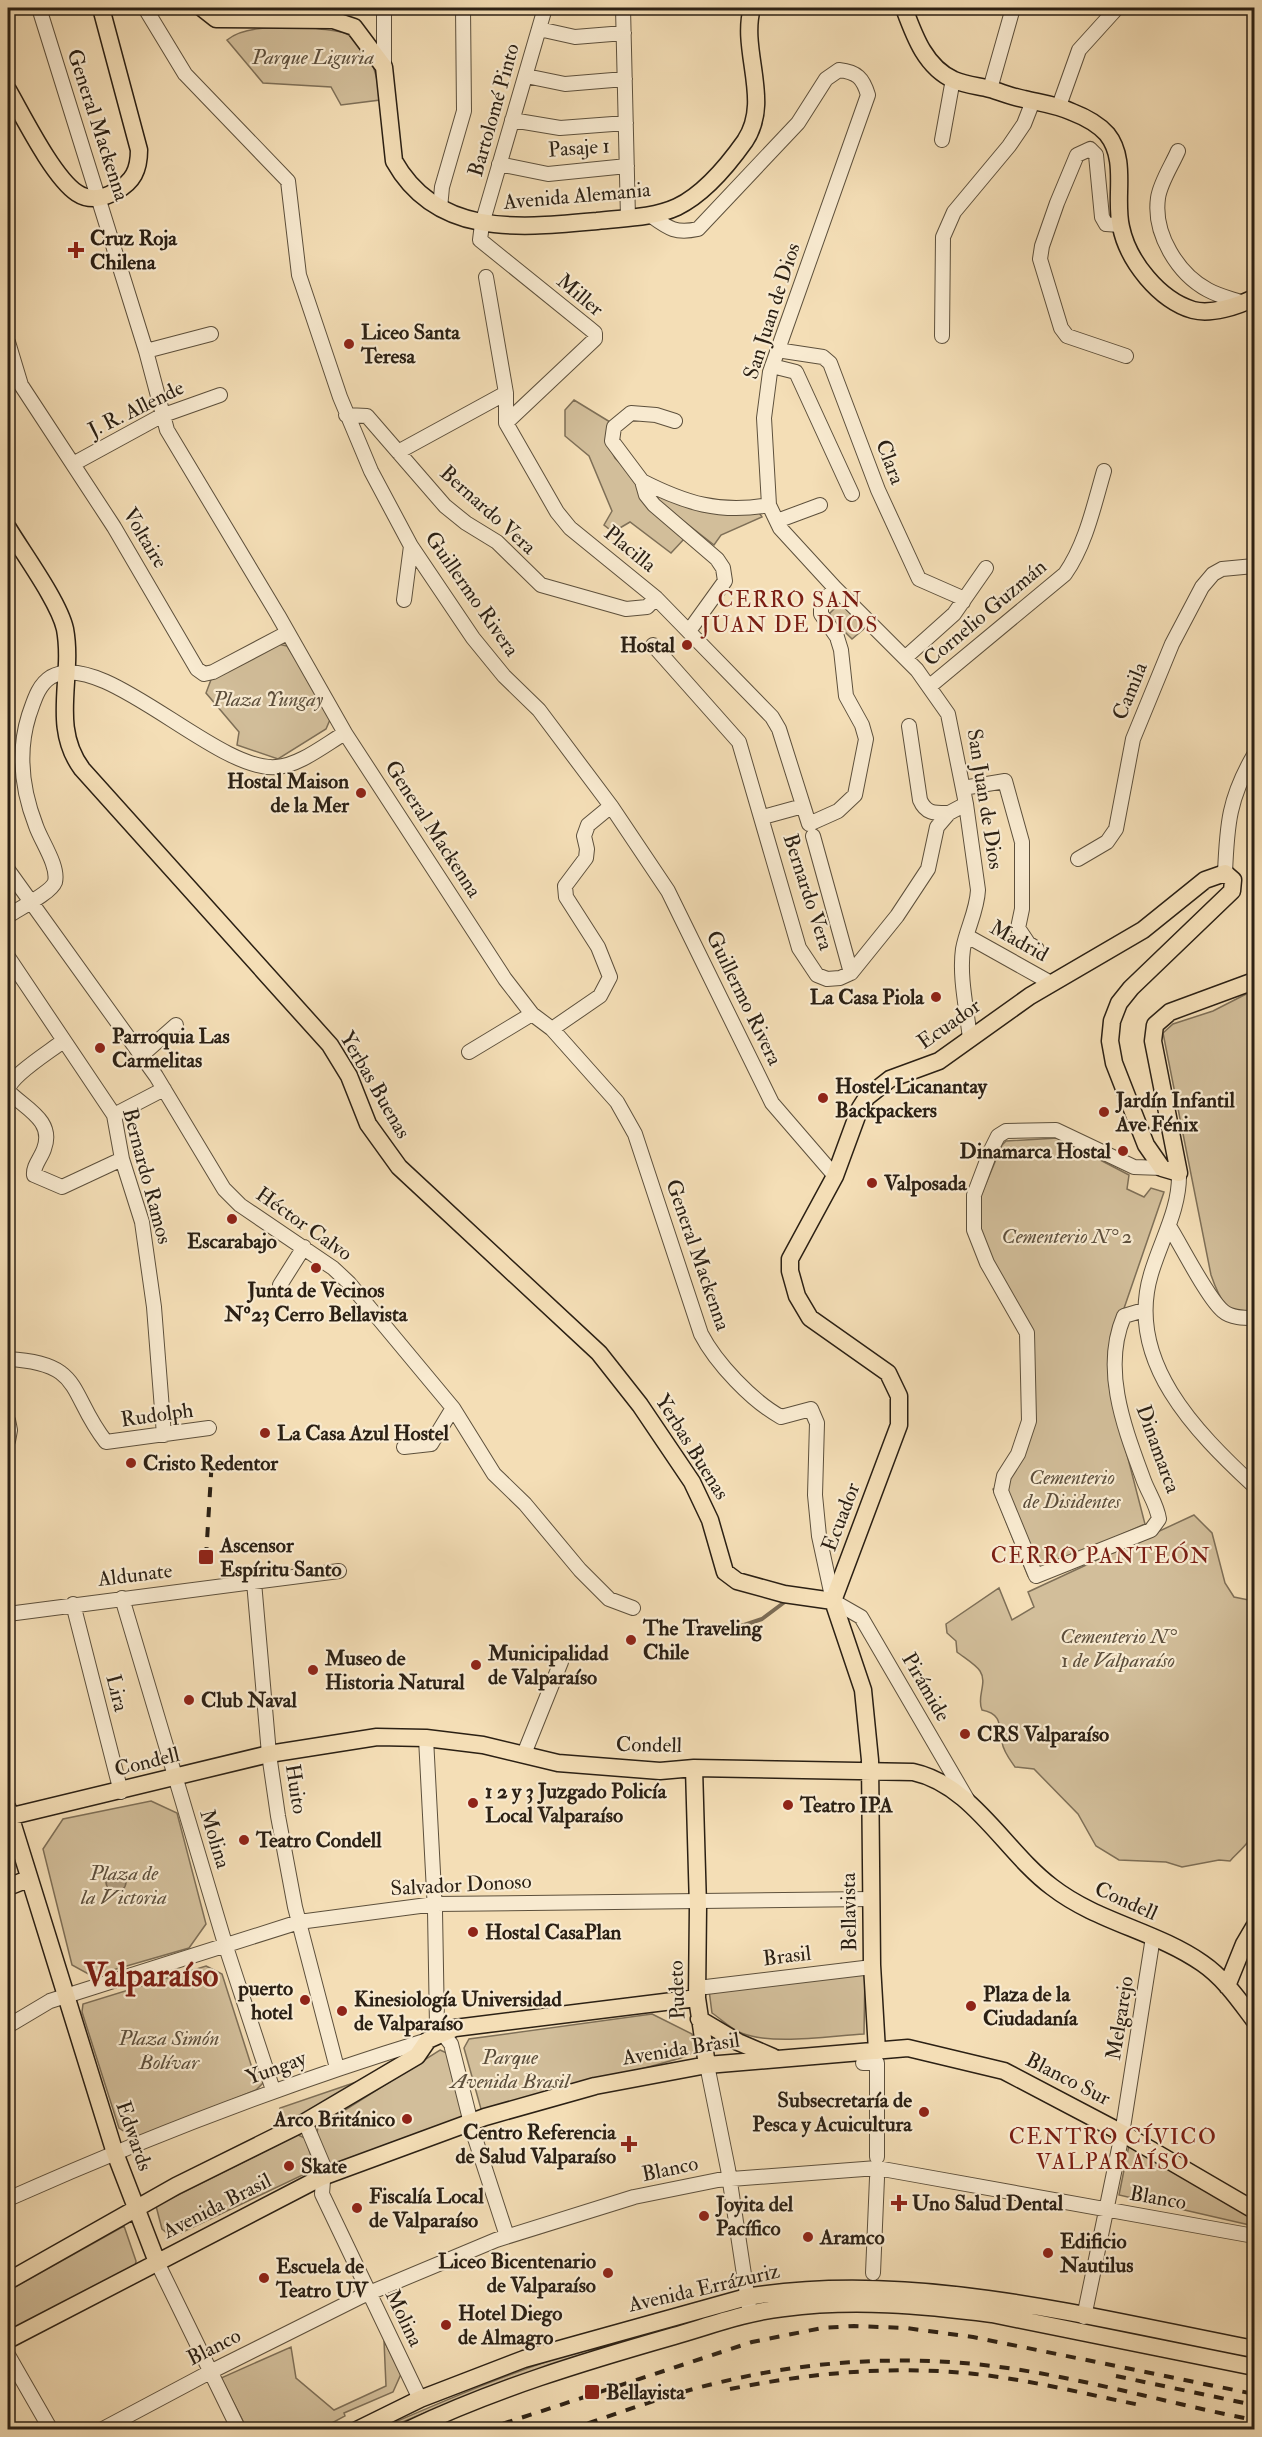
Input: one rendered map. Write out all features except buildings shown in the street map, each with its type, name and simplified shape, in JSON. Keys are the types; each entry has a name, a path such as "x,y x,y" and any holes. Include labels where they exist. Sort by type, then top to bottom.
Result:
{"main road":[{"path":"8,90 39,143 69,185 82,195 99,198 123,187 134,177 139,164 140,150 101,8"},
{"path":"202,8 216,19 243,14 284,14 333,20 354,27 384,67"},
{"name":"Avenida Alemania","path":"384,67 394,160 420,196 440,208 482,224 557,225 650,215 678,206 702,189 745,141 754,125 757,104 749,25 752,8"},
{"path":"904,8 921,49 931,62 953,80 1059,106 1084,117 1107,135 1115,151 1120,175 1120,225 1124,241 1144,273 1178,303 1194,310 1214,310 1249,301"},
{"name":"Yerbas Buenas","path":"8,528 64,627 67,672 65,726 67,744 74,757 330,1045 349,1076 368,1124 399,1167 599,1353 627,1387 697,1492 710,1520 725,1572 737,1581 784,1594 833,1600"},
{"path":"1225,873 1233,880 1232,891 1131,988 1119,1003 1112,1021 1110,1041 1114,1063 1146,1145 1162,1168 1179,1173 1153,1041 1155,1025 1170,1012 1254,981"},
{"name":"Ecuador","path":"833,1600 901,1415 899,1396 888,1374 810,1318 793,1283 790,1259 835,1176 860,1108 867,1097 890,1079 927,1067 1051,983 1143,930 1205,880 1225,873"},
{"name":"Bellavista","path":"833,1600 863,1690 871,1773 872,1967 877,2051"},
{"name":"Condell","path":"8,1814 121,1792 269,1754 377,1737 426,1738 483,1745 558,1763 660,1771 694,1768 913,1772 924,1774 942,1783 971,1806 1053,1888 1104,1917 1153,1937 1202,1963 1227,1986 1254,2020"},
{"name":"Pudeto","path":"694,1768 702,1993 699,2019 707,2065"},
{"name":"Edwards","path":"8,1814 115,2153 157,2262"},
{"path":"8,1887 28,1879"},
{"path":"1227,1986 1254,1927"},
{"path":"436,2036 464,2026 702,1993"},
{"path":"699,2019 738,2042 776,2058"},
{"name":"Avenida Brasil","path":"8,2281 136,2208 305,2122 417,2056 436,2036"},
{"name":"Blanco Sur","path":"877,2051 908,2048 1004,2071 1122,2133 1254,2210"},
{"name":"Avenida Brasil","path":"8,2340 322,2178 472,2121 595,2086 707,2065 877,2051"},
{"name":"Avenida Errázuriz","path":"357,2430 420,2398 524,2359 747,2296 781,2291 873,2288 972,2298 1254,2349"},
{"name":"Avenida Errázuriz","path":"408,2430 479,2398 533,2378 750,2314 782,2308 852,2302 948,2308 1081,2330 1254,2367"}],"street":[{"name":"General Mackenna","path":"39,8 146,351 161,416 167,430 345,733 504,979 532,1014 552,1029 617,1102 636,1134 701,1334 708,1348 722,1366 771,1411 782,1417 811,1410 815,1415 817,1423 815,1495 819,1536 833,1600"},
{"name":"Guillermo Rivera","path":"145,8 184,74 288,181 299,275 346,415 371,471 411,546 473,638 504,676 539,710 610,806 668,891 772,1103 835,1176"},
{"path":"384,8 384,67"},
{"path":"440,208 442,187 464,111 463,8"},
{"name":"Bartolomé Pinto","path":"482,224 546,8"},
{"path":"623,8 628,218"},
{"path":"990,89 996,78 1013,8"},
{"path":"1059,106 1079,50 1117,8"},
{"path":"539,29 575,37 624,33"},
{"name":"San Juan de Dios","path":"650,215 668,228 681,233 698,229 798,123 826,79 839,69 854,72 864,80 868,95 772,366 764,418 770,505 777,521 835,588 906,657 930,686 951,724 966,804 978,890 977,906 967,936 962,966 969,1038"},
{"path":"525,76 565,84 625,79"},
{"path":"942,140 953,80"},
{"path":"942,336 943,237 954,212 1009,147 1024,124 1033,101"},
{"path":"512,120 560,128 626,123"},
{"path":"1120,225 1106,224 1102,217 1096,155 1092,149 1083,150 1077,155 1042,246 1042,273 1061,327 1067,336 1126,356"},
{"path":"1178,151 1158,197 1159,219 1165,243 1185,274 1209,291 1249,301"},
{"name":"Pasaje 1","path":"499,164 548,174 627,166"},
{"name":"Miller","path":"482,224 480,240 595,333 591,346 506,423"},
{"name":"Placilla","path":"486,277 506,393 506,423 556,512 570,528 656,598 772,717 779,729 811,830 851,973"},
{"path":"146,351 211,334"},
{"name":"Voltaire","path":"8,342 21,386 114,527 197,669 204,674 213,672 287,633"},
{"name":"Clara","path":"777,350 823,357 830,363 878,490 918,579 960,597 963,602"},
{"path":"772,366 796,372 852,494"},
{"path":"398,452 506,393"},
{"name":"J. R. Allende","path":"73,464 161,416 220,395"},
{"path":"675,421 656,415 631,412 614,427 611,434 615,448 642,481 646,495 654,505 717,559 723,568 725,581 689,631"},
{"name":"Bernardo Vera","path":"346,415 367,416 445,506 466,523 497,542 541,585 626,609 648,607 656,598"},
{"name":"Cornelio Guzmán","path":"930,686 1065,574 1074,561 1083,538 1104,471"},
{"path":"642,481 687,502 721,508 770,505"},
{"path":"777,521 820,506"},
{"path":"404,600 411,546"},
{"name":"Camila","path":"1078,859 1107,842 1116,829 1133,739 1163,665 1204,583 1222,569 1254,566"},
{"path":"906,657 963,602 986,568"},
{"path":"811,830 838,811 855,795 866,739 862,725 846,696 841,650 837,637 820,614 821,604 835,588"},
{"name":"Bernardo Vera","path":"653,645 739,742 763,817 799,948 817,975 828,979 840,978 851,973 884,934 928,869 937,827 949,813"},
{"path":"8,916 49,890 55,876 35,825 23,780 25,728 43,683 54,676 67,672 107,681 249,765 279,767 345,733"},
{"path":"909,726 920,800 924,808 930,812 949,813 966,804"},
{"path":"1225,873 1227,826 1233,796 1254,755"},
{"path":"963,788 1005,781 1022,842 1022,909 1018,928 1028,943 1036,949"},
{"path":"552,1029 600,996 610,977 598,947 566,897 565,886 586,858 587,849 584,836 588,825 610,806"},
{"path":"763,817 803,806"},
{"name":"Héctor Calvo","path":"8,870 142,1055 212,1173 230,1196 304,1246 349,1282 453,1408 494,1474 525,1504 580,1570 609,1599 633,1608"},
{"name":"Madrid","path":"967,936 1051,983"},
{"name":"Bernardo Ramos","path":"8,957 114,1115 122,1159 142,1222 154,1307 164,1435"},
{"path":"469,1052 532,1014"},
{"path":"142,1055 176,1025"},
{"path":"63,1041 21,1072 8,1085 8,1091 31,1108 45,1129 45,1148 34,1175 62,1187 122,1159"},
{"path":"114,1115 164,1089"},
{"name":"Dinamarca","path":"1144,1310 1124,1316 1118,1332 1114,1361 1120,1406 1159,1520 1151,1530 1036,1576 1001,1491 1004,1476 1018,1454 1029,1421 1027,1333 987,1263 974,1230 972,1210 974,1195 994,1143 998,1136 1006,1131 1056,1130 1134,1167 1162,1168"},
{"path":"1179,1173 1178,1194 1151,1274 1144,1310 1147,1336 1170,1392 1211,1445 1254,1486"},
{"path":"1169,1226 1211,1296 1223,1311 1239,1318 1254,1318"},
{"path":"280,1285 304,1246"},
{"name":"Rudolph","path":"8,1359 42,1365 63,1372 72,1380 93,1424 106,1442 209,1428"},
{"path":"404,1447 431,1444 453,1408"},
{"path":"8,1420 10,1430 8,1441"},
{"name":"Aldunate","path":"8,1614 339,1571"},
{"name":"Huito","path":"254,1582 269,1754 286,1861 299,1922 337,2068"},
{"name":"Molina","path":"122,1598 226,1947 273,2090"},
{"name":"Pirámide","path":"833,1600 861,1617 971,1806"},
{"name":"Lira","path":"73,1604 121,1792"},
{"path":"524,1754 561,1662"},
{"path":"426,1738 435,1904 436,2036 451,2044 474,2135 507,2236"},
{"name":"Salvador Donoso","path":"8,2026 50,2001 299,1922 435,1904 872,1899"},
{"name":"Melgarejo","path":"1084,2317 1122,2133 1153,1937"},
{"name":"Brasil","path":"702,1993 872,1967"},
{"name":"Yungay","path":"8,2199 115,2153 273,2090 436,2036"},
{"path":"863,2063 877,2063 877,2157"},
{"name":"Pudeto","path":"707,2065 729,2179 750,2314"},
{"name":"Molina","path":"305,2122 324,2167 322,2194 420,2398"},
{"name":"Blanco","path":"101,2430 210,2372 369,2293 507,2236 634,2197 729,2179 877,2168 1254,2236"},
{"path":"873,2273 877,2178"},
{"name":"Edwards","path":"157,2262 239,2430"},
{"path":"8,2355 51,2430"}],"green space":[{"name":"Parque Liguria","path":"314,28 347,34 362,46 375,72 380,100 341,105 331,87 263,83 227,40 246,31 257,29"},
{"path":"574,400 610,422 607,442 615,458 641,483 685,538 671,553 630,522 613,532 604,525 612,511 589,456 565,436 565,410"},
{"path":"651,488 758,511 762,517 721,535 714,545 654,498"},
{"path":"840,603 865,628 852,639 828,615"},
{"name":"Plaza Yungay","path":"278,644 287,646 332,715 326,729 278,759 237,745 239,732 206,693 212,677"},
{"path":"1254,990 1254,1315 1245,1315 1237,1313 1225,1304 1211,1275 1163,1033 1173,1024 1213,1011"},
{"path":"1058,1138 1129,1175 1127,1189 1144,1197 1151,1188 1164,1192 1120,1320 1109,1385 1145,1524 1028,1576 993,1489 1009,1481 1022,1448 1024,1327 978,1229 980,1198 1002,1145 1006,1141"},
{"name":"Cementerio N° 1 de Valparaíso","path":"1194,1515 1212,1533 1225,1583 1234,1597 1254,1601 1254,1769 1248,1801 1254,1830 1247,1843 1230,1861 1219,1860 1182,1867 1166,1862 1119,1860 1096,1846 1078,1814 1034,1769 1015,1767 1004,1749 1000,1725 996,1717 982,1710 980,1700 983,1680 980,1671 957,1652 956,1641 947,1633 946,1624 999,1588 1012,1620 1034,1607 1028,1592"},
{"name":"Plaza de la Victoria","path":"151,1801 177,1813 206,1924 189,1948 92,1976 72,1965 43,1849 63,1819"},
{"name":"Plaza Simón Bolívar","path":"206,1966 222,1974 253,2071 260,2070 264,2082 256,2090 141,2137 131,2136 119,2128 82,2012 83,2004"},
{"path":"865,1968 864,2034 800,2039 752,2036 739,2032 712,2013 709,1990"},
{"name":"Parque Avenida Brasil","path":"652,2014 692,2034 696,2051 681,2058 489,2111 481,2109 464,2048 469,2039"},
{"name":"Parque Avenida Brasil","path":"440,2050 449,2054 465,2108 462,2117 332,2167 328,2164 320,2148 318,2127"},
{"path":"371,2077 278,2128 280,2108"},
{"path":"298,2135 305,2138 313,2162 309,2172 172,2237 162,2229 156,2206"},
{"path":"1129,2145 1254,2217 1254,2226 1119,2195"},
{"path":"124,2226 136,2261 135,2267 8,2335 8,2291"},
{"path":"733,2309 733,2313 557,2364 471,2394 386,2429 377,2430 539,2364 595,2346"},
{"path":"384,2341 401,2374 393,2392 344,2413 345,2416 319,2430 247,2429 221,2378 291,2347 296,2378 334,2410 386,2386"}],"shaded area":[{"path":"116,1872 123,1875 126,1882 123,1889 116,1892 109,1889 106,1882 109,1875"}],"waterway":[{"path":"691,1627 723,1632 762,1619 786,1601"}],"railway":[{"path":"206,1557 212,1459"},
{"path":"484,2430 752,2342 822,2328 854,2326 906,2328 973,2337 1254,2394"},
{"path":"569,2430 663,2398 752,2375 815,2365 879,2361 942,2362 1009,2368 1079,2381 1254,2420"},
{"path":"730,2389 852,2372 944,2371 1018,2380 1145,2406"},
{"path":"1116,2376 1254,2405"},
{"path":"1230,2425 1254,2430"}],"place":[{"name":"Cruz Roja Chilena","path":"76,250"},
{"name":"Liceo Santa Teresa","path":"349,344"},
{"name":"Hostal","path":"687,645"},
{"name":"Hostal Maison de la Mer","path":"361,793"},
{"name":"La Casa Piola","path":"936,997"},
{"name":"Parroquia Las Carmelitas","path":"100,1048"},
{"name":"Hostel Licanantay Backpackers","path":"823,1098"},
{"name":"Jardín Infantil Ave Fénix","path":"1104,1112"},
{"name":"Dinamarca Hostal","path":"1123,1151"},
{"name":"Valposada","path":"872,1183"},
{"name":"Escarabajo","path":"232,1219"},
{"name":"Junta de Vecinos Nº23 Cerro Bellavista","path":"316,1268"},
{"name":"La Casa Azul Hostel","path":"265,1433"},
{"name":"Cristo Redentor","path":"131,1463"},
{"name":"Ascensor Espíritu Santo","path":"206,1557"},
{"name":"The Traveling Chile","path":"631,1640"},
{"name":"Municipalidad de Valparaíso","path":"476,1665"},
{"name":"Museo de Historia Natural","path":"313,1670"},
{"name":"Club Naval","path":"189,1700"},
{"name":"CRS Valparaíso","path":"965,1734"},
{"name":"1 2 y 3 Juzgado Policía Local Valparaíso","path":"473,1803"},
{"name":"Teatro IPA","path":"788,1805"},
{"name":"Teatro Condell","path":"244,1840"},
{"name":"Hostal CasaPlan","path":"473,1932"},
{"name":"puerto hotel","path":"305,2000"},
{"name":"Plaza de la Ciudadanía","path":"971,2006"},
{"name":"Kinesiología Universidad de Valparaíso","path":"342,2011"},
{"name":"Subsecretaría de Pesca y Acuicultura","path":"924,2112"},
{"name":"Arco Británico","path":"407,2119"},
{"name":"Centro Referencia de Salud Valparaíso","path":"629,2144"},
{"name":"Skate","path":"289,2166"},
{"name":"Uno Salud Dental","path":"899,2203"},
{"name":"Fiscalía Local de Valparaíso","path":"357,2208"},
{"name":"Joyita del Pacífico","path":"704,2216"},
{"name":"Aramco","path":"808,2237"},
{"name":"Edificio Nautilus","path":"1048,2253"},
{"name":"Liceo Bicentenario de Valparaíso","path":"608,2273"},
{"name":"Escuela de Teatro UV","path":"264,2278"},
{"name":"Hotel Diego de Almagro","path":"446,2325"},
{"name":"Bellavista","path":"592,2392"}],"district":[{"name":"CERRO SAN JUAN DE DIOS","path":"790,612"},
{"name":"CERRO PANTEÓN","path":"1101,1556"},
{"name":"Valparaíso","path":"151,1975"},
{"name":"CENTRO CÍVICO VALPARAÍSO","path":"1113,2150"}],"park label":[{"name":"Cementerio N° 2","path":"1067,1236"},
{"name":"Cementerio de Disidentes","path":"1072,1489"}]}
